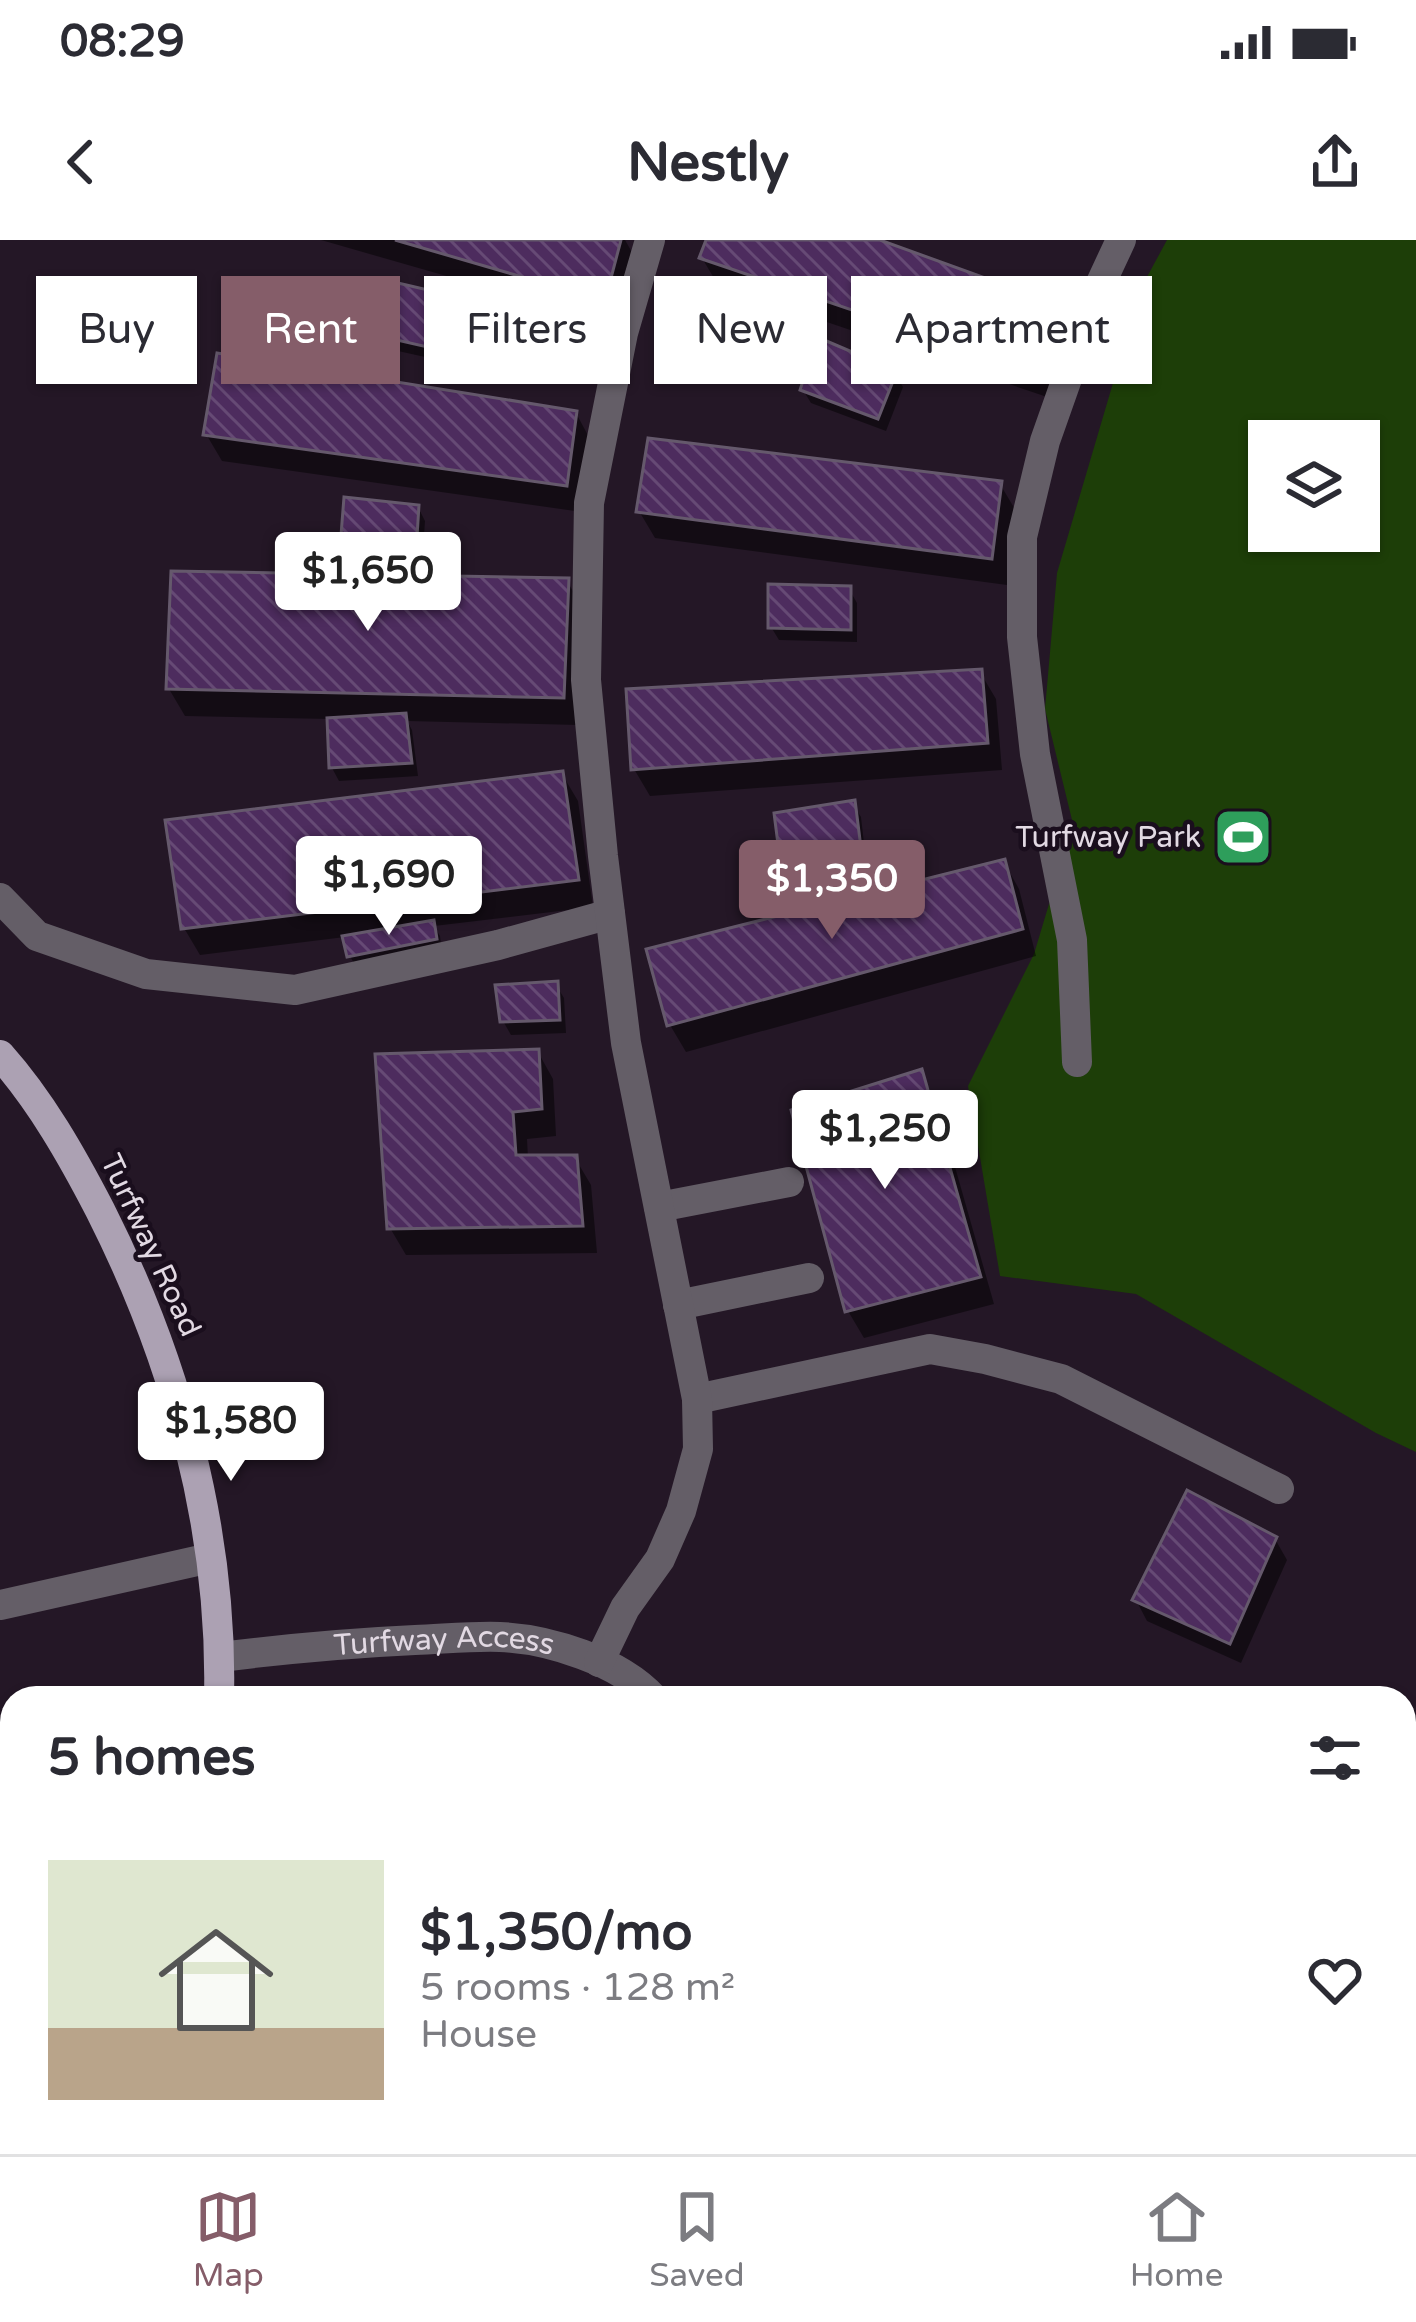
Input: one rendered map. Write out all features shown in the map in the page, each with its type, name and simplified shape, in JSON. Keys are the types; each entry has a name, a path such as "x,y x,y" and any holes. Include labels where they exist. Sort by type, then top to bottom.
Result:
{"main road":[{"name":"Turfway Road","path":"0,1055 46,1115 82,1176 145,1307 190,1450 210,1558 219,1686"}],"street":[{"path":"599,1662 625,1608 660,1559 681,1511 698,1449 697,1399 626,1043 586,680 589,503 623,333 650,240"},
{"path":"1077,1062 1072,940 1035,754 1022,637 1022,537 1046,441 1100,285 1121,240"},
{"path":"0,898 37,936 146,974 295,990 498,946 610,914"},
{"path":"659,1207 789,1181"},
{"path":"678,1305 809,1278"},
{"path":"697,1399 930,1349 1061,1379 1279,1489"},
{"path":"0,1605 210,1558"},
{"name":"Turfway Access","path":"220,1658 333,1643 499,1637 545,1643 599,1662 638,1686"}],"green space":[{"name":"Turfway Park","path":"1167,240 1416,240 1416,1452 1136,1294 1000,1276 968,1086 1034,954 1073,824 1045,709 1057,573 1113,384 1152,384 1152,276 1148,276"}],"building":[{"path":"395,240 621,240 612,276 519,276"},
{"path":"706,240 880,240 980,276 851,276 851,310 827,302 827,276 752,276 699,258"},
{"path":"400,283 424,289 424,346 400,341"},
{"path":"827,341 851,351 851,384 892,384 878,419 800,390 802,384 827,384"},
{"path":"217,353 221,354 221,384 400,382 577,411 567,486 203,435"},
{"path":"648,438 1002,481 992,559 636,512"},
{"path":"344,497 419,505 416,553 340,548"},
{"path":"171,571 569,578 564,698 166,689"},
{"path":"768,584 851,586 851,630 768,628"},
{"path":"982,669 988,743 631,770 626,689"},
{"path":"406,713 412,763 329,768 327,718"},
{"path":"563,771 579,880 181,929 165,820"},
{"path":"855,800 861,848 780,860 774,813"},
{"path":"1005,859 1023,929 667,1026 646,949"},
{"path":"434,920 437,939 347,957 342,936"},
{"path":"558,981 560,1020 500,1022 495,985"},
{"path":"539,1049 542,1109 513,1112 516,1155 577,1155 583,1226 387,1229 375,1054"},
{"path":"922,1069 981,1277 845,1312 791,1110"},
{"path":"1187,1490 1277,1537 1230,1644 1132,1600"}],"place":[{"name":"Turfway Park","path":"1243,837"}]}
